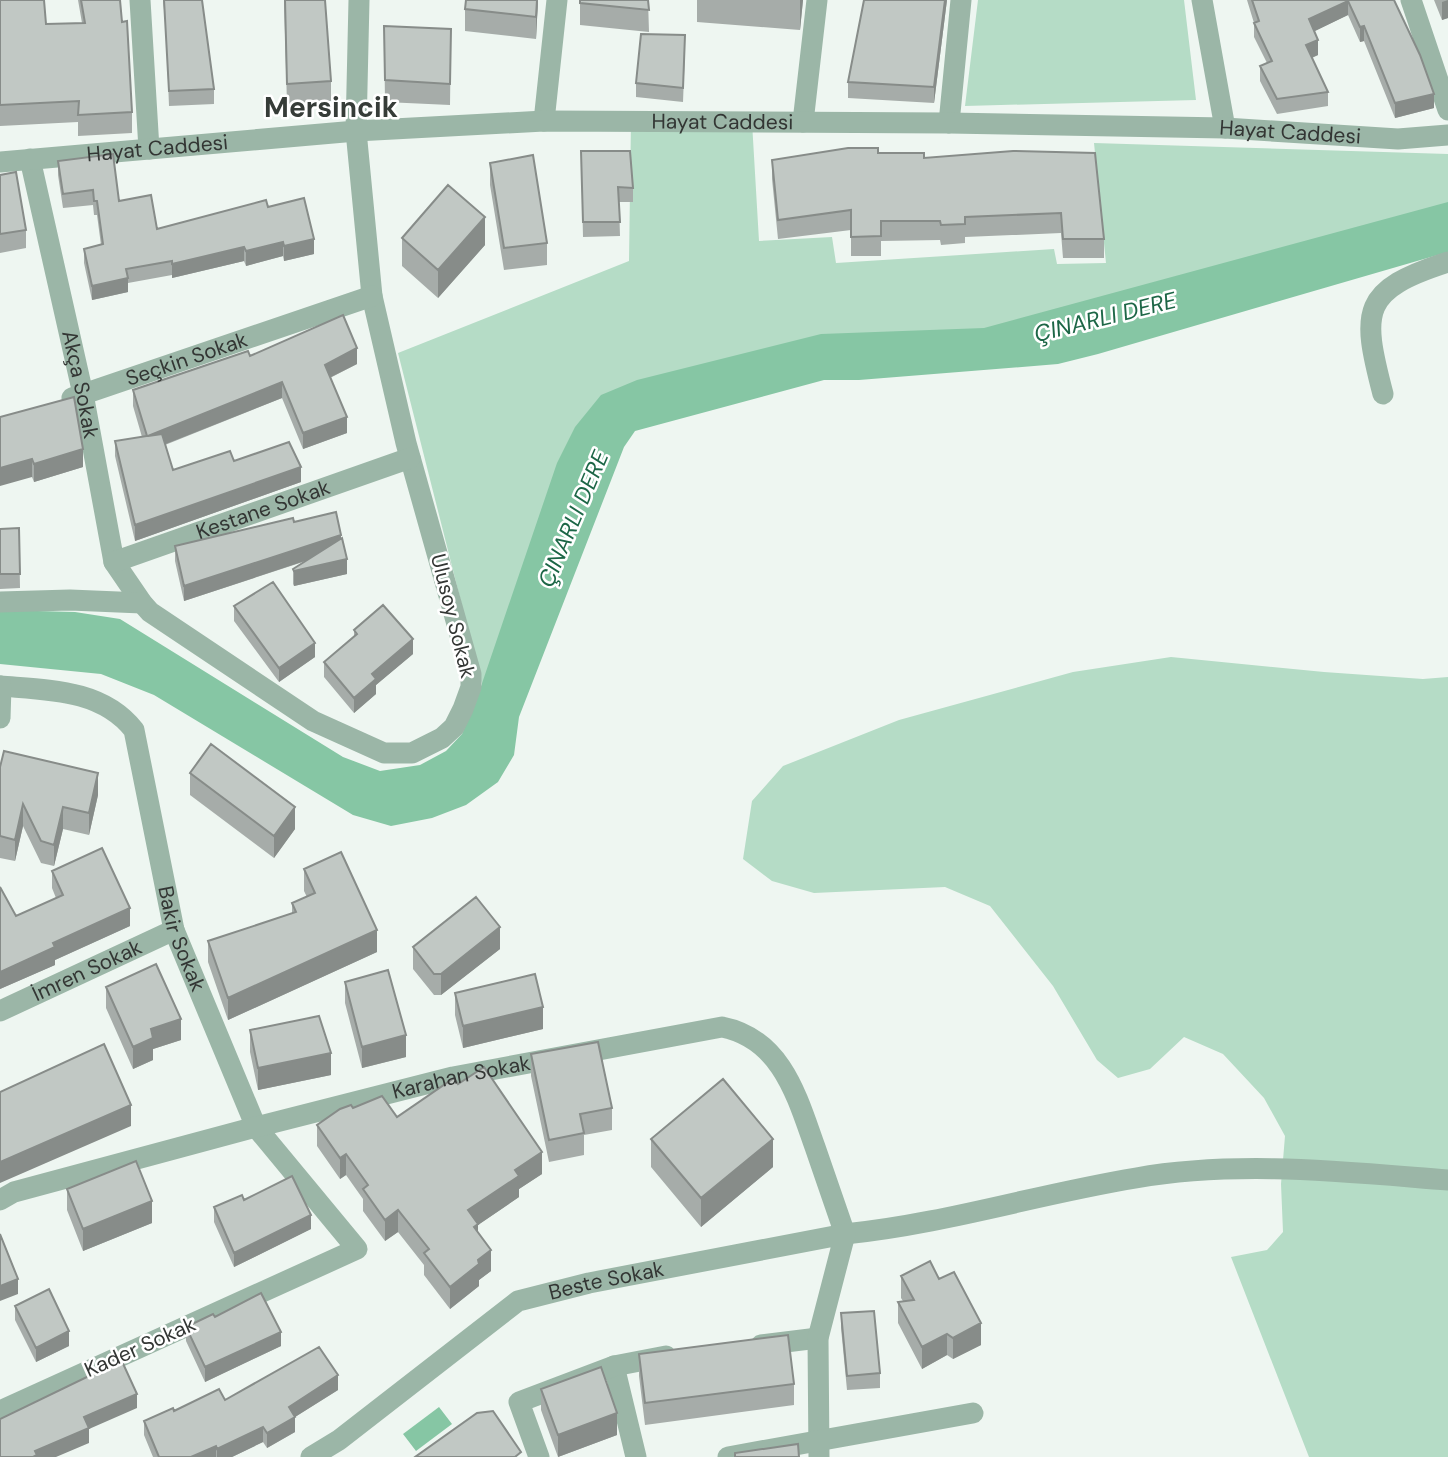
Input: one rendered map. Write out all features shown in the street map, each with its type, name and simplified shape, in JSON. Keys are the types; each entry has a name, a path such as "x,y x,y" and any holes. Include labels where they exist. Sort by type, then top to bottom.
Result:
{"street":[{"path":"140,0 149,149"},
{"name":"Ulusoy Sokak","path":"142,603 313,720 384,752 412,753 426,748 454,727 471,687 471,674 410,458 372,296 356,131 359,0"},
{"path":"544,121 556,0"},
{"path":"803,122 817,0"},
{"path":"949,123 961,0"},
{"path":"1202,0 1225,128"},
{"path":"1411,0 1448,110"},
{"name":"Hayat Caddesi","path":"0,162 356,131 544,121 949,123 1225,128 1398,139 1448,135"},
{"name":"Akça Sokak","path":"30,159 83,394 114,562 142,603"},
{"path":"1383,394 1371,350 1369,322 1374,305 1387,288 1412,273 1448,262"},
{"name":"Seçkin Sokak","path":"47,406 372,296"},
{"name":"Kestane Sokak","path":"114,562 410,458"},
{"path":"0,602 142,603"},
{"path":"0,718 1,686"},
{"name":"Bakir Sokak","path":"1,686 53,689 80,696 105,705 123,716 134,730 174,930 256,1127 357,1249"},
{"name":"İmren Sokak","path":"0,1011 174,930"},
{"name":"Karahan Sokak","path":"0,1200 15,1192 453,1077 722,1027 753,1038 768,1051 793,1083 845,1234"},
{"name":"Beste Sokak","path":"311,1457 344,1449 518,1300 589,1283 845,1234 902,1228 1138,1178 1198,1171 1288,1169 1448,1180"},
{"path":"818,1449 818,1338 845,1234"},
{"name":"Kader Sokak","path":"0,1411 357,1249"},
{"path":"740,1347 818,1338"},
{"path":"539,1457 519,1402 614,1366 689,1353"},
{"path":"614,1366 636,1457"},
{"path":"728,1457 818,1449 974,1413"}],"shaded area":[{"path":"978,0 1184,0 1196,100 965,106"},
{"path":"631,121 752,122 759,241 832,237 836,263 1054,249 1057,264 1106,263 1094,143 1448,154 1448,224 636,411 496,740 398,353 629,261"},
{"path":"1171,657 1324,672 1423,679 1448,677 1448,1457 1309,1457 1231,1257 1267,1250 1283,1232 1281,1184 1285,1136 1264,1098 1223,1054 1184,1037 1150,1069 1118,1078 1097,1060 1053,986 990,906 945,887 814,893 772,881 743,859 752,801 783,766 899,720 1073,672"}],"water":[{"name":"ÇINARLI DERE","path":"1448,202 1448,252 1098,354 1058,364 859,380 824,380 635,431 624,447 519,717 514,755 498,782 466,805 432,818 391,826 353,815 154,695 101,674 0,664 0,610 75,612 120,619 343,757 380,771 420,765 446,751 462,734 476,701 557,463 575,427 601,395 637,380 821,334 984,328"},
{"path":"439,1407 452,1424 416,1451 403,1434"}],"building":[{"path":"0,0 44,0 46,24 85,23 81,0 120,0 122,22 127,21 132,112 78,115 79,101 0,105"},
{"path":"164,0 202,0 214,89 169,91"},
{"path":"285,0 325,0 331,81 287,84"},
{"path":"466,0 537,0 536,17 465,9"},
{"path":"580,0 648,0 649,10 580,3"},
{"path":"864,0 945,0 934,87 848,82"},
{"path":"1252,0 1394,0 1420,55 1434,94 1395,103 1364,26 1360,27 1348,1 1309,19 1318,40 1306,45 1328,92 1277,99 1260,66 1272,61 1254,23 1259,21"},
{"path":"384,26 451,29 450,84 385,80"},
{"path":"641,34 685,35 683,88 636,83"},
{"path":"848,148 878,148 878,153 924,153 924,158 1013,151 1095,153 1104,239 1063,239 1061,213 965,217 965,224 941,225 940,221 881,221 881,236 851,237 851,210 778,220 772,160"},
{"path":"581,151 630,151 633,188 618,187 620,222 583,222"},
{"path":"113,154 119,201 151,195 157,229 266,200 268,207 304,198 314,239 284,246 283,242 246,251 244,247 172,264 172,261 126,269 128,278 92,286 84,249 103,244 97,201 94,201 93,190 63,194 58,161"},
{"path":"533,155 547,243 504,248 490,163"},
{"path":"16,172 26,230 0,234 0,175"},
{"path":"448,185 485,217 438,270 402,238"},
{"path":"343,315 357,348 325,365 347,417 303,433 282,382 148,436 162,434 173,470 230,451 234,461 289,442 301,467 135,525 115,441 147,436 133,390 248,351 250,356"},
{"path":"74,397 83,449 34,464 32,459 0,468 0,417"},
{"path":"336,512 341,535 184,586 175,546 293,518 294,522"},
{"path":"19,528 20,574 0,574 0,529"},
{"path":"342,538 347,559 294,571 293,569"},
{"path":"273,582 315,643 279,668 234,606"},
{"path":"383,605 413,639 372,674 376,679 354,698 324,662 357,634 354,630"},
{"path":"211,744 295,807 274,836 190,773"},
{"path":"4,751 98,773 89,813 63,807 54,845 41,841 23,804 15,840 0,836 0,767"},
{"path":"102,848 130,908 53,943 55,947 0,972 0,887 16,916 63,895 52,871"},
{"path":"341,852 377,930 228,998 208,941 296,912 292,903 315,893 304,869"},
{"path":"476,897 500,927 441,974 434,974 413,947"},
{"path":"156,964 181,1019 151,1029 153,1038 133,1047 106,987"},
{"path":"388,970 406,1035 362,1047 345,982"},
{"path":"535,974 543,1007 463,1026 455,993"},
{"path":"319,1016 331,1053 258,1068 250,1030"},
{"path":"598,1042 612,1108 580,1114 584,1133 549,1140 531,1054"},
{"path":"104,1044 131,1105 0,1162 0,1092"},
{"path":"484,1067 542,1152 515,1170 519,1176 468,1210 478,1224 474,1227 491,1250 478,1260 479,1264 450,1287 424,1253 429,1249 398,1210 385,1220 363,1189 368,1185 346,1154 340,1158 317,1125 340,1109 351,1105 353,1108 382,1096 397,1117 454,1078 458,1084"},
{"path":"723,1079 773,1139 701,1198 651,1139"},
{"path":"136,1161 152,1201 83,1229 67,1189"},
{"path":"292,1176 311,1215 234,1253 214,1207 242,1195 244,1200"},
{"path":"0,1234 18,1279 0,1286"},
{"path":"930,1261 939,1279 954,1272 981,1323 953,1338 947,1334 922,1347 898,1302 914,1300 901,1276"},
{"path":"49,1289 69,1331 36,1348 15,1306"},
{"path":"261,1293 281,1332 205,1367 186,1327 213,1314 215,1317"},
{"path":"874,1311 880,1373 847,1376 841,1313"},
{"path":"788,1335 794,1384 645,1403 639,1354"},
{"path":"319,1347 338,1375 289,1407 295,1417 267,1433 263,1427 217,1449 216,1446 191,1457 159,1457 144,1421 173,1408 174,1411 219,1389 225,1400"},
{"path":"120,1357 137,1394 84,1417 89,1428 35,1451 37,1455 33,1457 0,1457 0,1419 89,1376 87,1372"},
{"path":"601,1367 617,1413 558,1435 541,1389"},
{"path":"493,1411 521,1452 515,1457 415,1457 477,1413"},
{"path":"798,1444 799,1457 735,1457 735,1453"}],"district":[{"name":"Mersincik","path":"331,107"}]}
